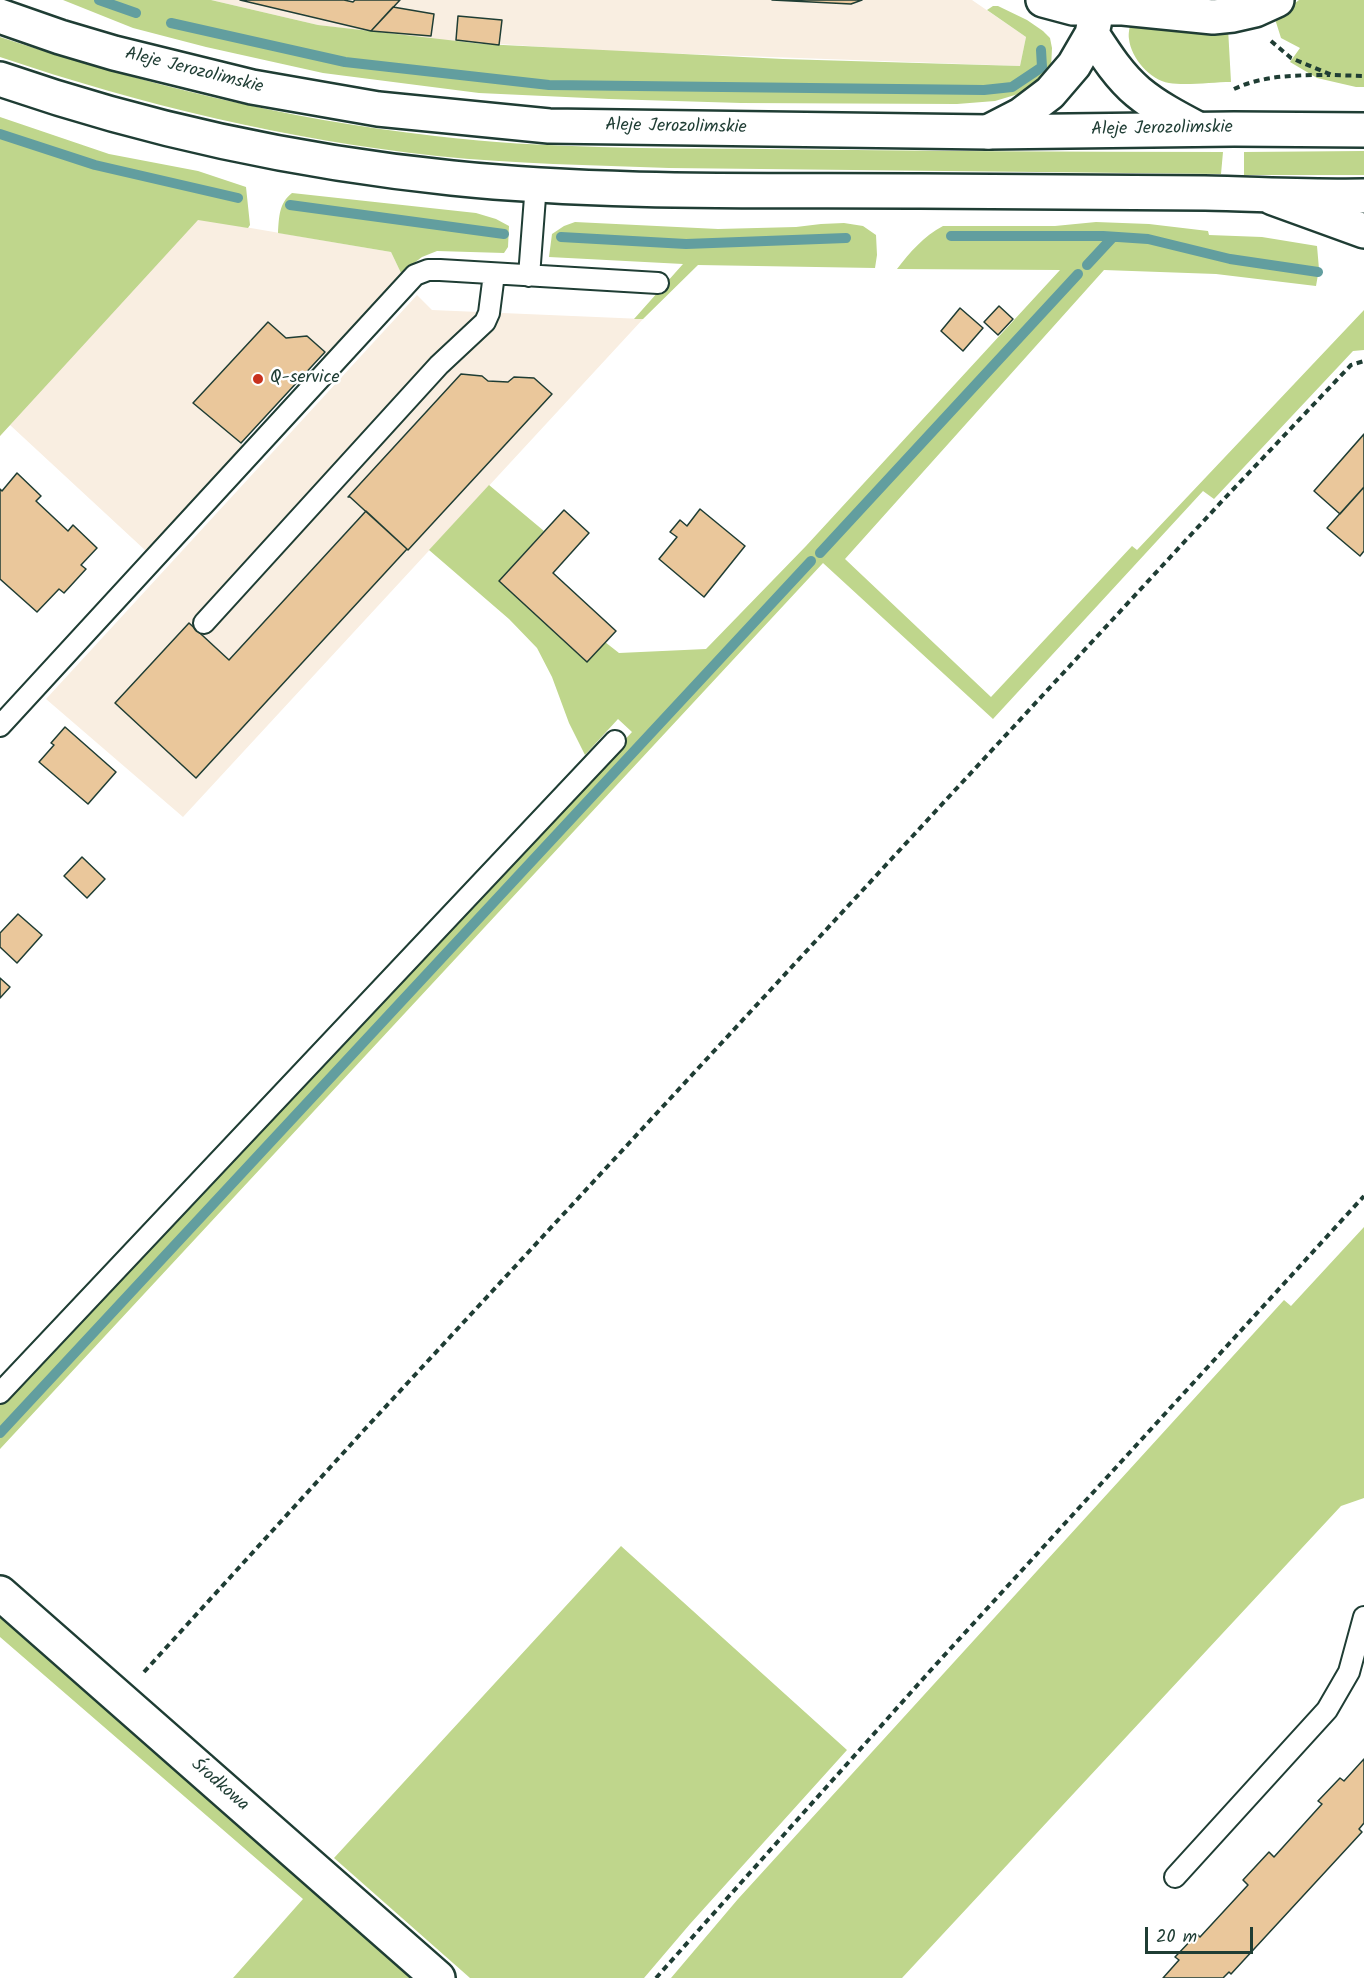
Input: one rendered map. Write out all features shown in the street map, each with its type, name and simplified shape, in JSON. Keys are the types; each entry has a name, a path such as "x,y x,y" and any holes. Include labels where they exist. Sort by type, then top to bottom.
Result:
{"main road":[{"path":"1042,0 1096,14 1123,8 1213,17 1255,10 1276,0"},
{"path":"1096,14 1112,65 1137,91 1166,113 1198,129"},
{"path":"988,132 1021,115 1050,93 1074,65 1096,14"},
{"name":"Aleje Jerozolimskie","path":"0,16 60,37 175,69 252,87 378,109 549,126 988,132 1198,129 1364,130"},
{"path":"0,79 136,122 274,153 455,178 536,184 694,189 1364,196"},
{"path":"1259,194 1345,222 1364,231"},
{"name":"Środkowa","path":"0,1593 438,1978"}],"lane":[{"path":"529,276 536,184"},
{"path":"0,726 415,275 428,270 658,283"},
{"path":"204,623 439,365 484,322 489,313 494,274"},
{"path":"0,1393 615,741"},
{"path":"1175,1877 1327,1710 1349,1672 1364,1617"}],"path":[{"path":"1269,38 1291,58 1332,75"},
{"path":"1234,89 1246,83 1278,78 1364,76"},
{"path":"120,1698 389,1403 1223,500 1351,365 1364,361"},
{"path":"656,1978 930,1671 1364,1196"}],"shaded area":[{"path":"211,0 972,0 1026,37 1020,66 605,51 439,40 318,25"},
{"path":"0,158 99,193 198,219 391,252 401,273 241,443 243,446 146,551 10,425 0,436"},
{"path":"417,295 432,310 643,319 183,817 46,699"}],"green space":[{"path":"63,0 211,0 318,25 483,44 783,59 1020,66 1026,37 987,10 998,6 1027,20 1050,38 1051,68 1025,92 995,101 957,104 741,103 479,93 323,73 206,47 133,28"},
{"path":"1299,0 1364,0 1364,87 1317,78 1290,62 1300,48 1281,38 1275,19"},
{"path":"1131,20 1228,28 1231,82 1176,84 1155,78 1133,53 1129,37"},
{"path":"0,37 107,70 215,98 324,120 435,136 558,146 640,148 1223,152 1221,174 669,168 524,163 437,156 326,141 161,105 0,57"},
{"path":"0,117 109,154 198,171 246,187 250,225 248,228 198,220 0,436"},
{"path":"1364,151 1364,175 1244,175 1244,152"},
{"path":"292,193 476,213 509,226 508,247 504,253 437,251 422,257 401,273 391,252 278,233 282,206"},
{"path":"575,222 718,229 844,223 863,226 876,235 877,255 875,268 698,265 643,319 634,319 683,264 549,257 552,234"},
{"path":"1096,222 1149,224 1208,231 1209,235 1262,237 1317,246 1319,269 1316,286 1216,274 1104,270 845,559 991,697 1132,546 1137,550 1364,310 1364,350 1353,351 1214,499 1203,491 993,719 823,563 0,1449 0,1404 215,1179 632,732 618,719 585,755 569,723 552,677 537,648 509,619 429,550 489,485 544,531 499,581 587,662 605,642 619,653 706,649 806,546 1060,270 897,269 912,251 943,226 1055,226"},
{"path":"1364,1227 1364,1498 1341,1506 902,1978 671,1978 738,1899 1284,1300 1291,1306"},
{"path":"621,1546 847,1750 644,1978 470,1978 334,1858"},
{"path":"0,1608 424,1978 233,1978 303,1899 0,1637"}],"building":[{"path":"240,0 344,0 353,2 355,0 400,0 371,31"},
{"path":"772,0 862,0 851,4"},
{"path":"393,7 434,14 431,36 371,31"},
{"path":"458,16 502,20 499,45 456,40"},
{"path":"999,306 1013,319 998,335 984,322"},
{"path":"960,308 983,328 963,351 941,331"},
{"name":"Q-service","path":"268,322 286,338 307,336 325,352 241,443 193,403"},
{"path":"461,374 482,376 488,381 508,382 514,377 534,378 552,394 408,550 348,497"},
{"path":"1364,434 1364,487 1340,514 1314,491"},
{"path":"17,473 41,496 36,501 68,531 73,525 97,548 81,565 86,569 64,593 59,589 37,612 0,579 0,489 2,491"},
{"path":"1364,487 1364,551 1360,556 1327,528"},
{"path":"700,509 745,546 704,597 659,559 677,537 670,532 680,520 687,526"},
{"path":"564,510 589,533 553,573 616,631 587,662 499,581"},
{"path":"366,511 407,549 196,778 115,703 189,623 229,660"},
{"path":"65,727 116,772 88,804 39,762 54,745 51,743"},
{"path":"82,857 105,879 87,898 64,876"},
{"path":"18,914 42,935 17,963 0,947 0,933"},
{"path":"0,978 10,987 0,998"},
{"path":"1364,1759 1364,1823 1359,1829 1362,1832 1231,1974 1229,1972 1223,1978 1163,1978 1179,1960 1175,1957 1197,1934 1200,1937 1248,1885 1243,1880 1269,1852 1274,1857 1322,1804 1318,1801 1340,1778 1344,1781"}],"waterway":[{"path":"99,0 136,13"},
{"path":"171,23 345,62 549,85 984,90 1012,87 1042,67 1041,50"},
{"path":"0,134 95,165 238,198"},
{"path":"290,205 504,234"},
{"path":"951,236 1103,236 1148,239 1230,259 1318,272"},
{"path":"561,237 686,244 846,238"},
{"path":"1087,265 1113,237"},
{"path":"820,553 1078,274"},
{"path":"0,1433 811,561"}],"place":[{"name":"Q-service","path":"258,379"}]}
